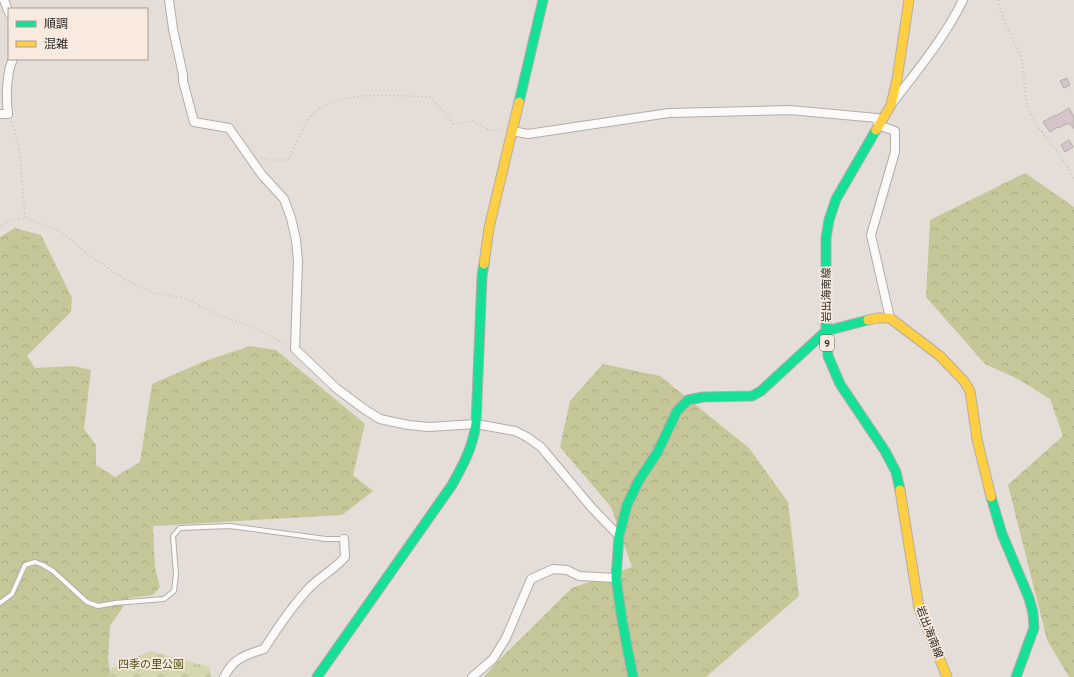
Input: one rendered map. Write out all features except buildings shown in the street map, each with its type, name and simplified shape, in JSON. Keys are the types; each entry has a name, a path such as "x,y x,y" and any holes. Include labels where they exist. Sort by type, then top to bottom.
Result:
{"street":[{"path":"4,0 8,10"},
{"path":"169,0 183,81 194,122 229,128 262,175 284,198 291,218 296,240 298,261 295,349 336,388 380,419 408,425 430,427 476,424 516,431 527,437 541,447 592,508 619,536"},
{"path":"317,677 452,485 464,464 473,442 476,424 482,276 489,228 543,0"},
{"name":"岩出海南線","path":"909,0 891,104 836,199 829,220 826,238 826,331 828,356 840,384 857,412 885,451 896,472 903,502 919,608 947,677"},
{"path":"891,104 936,47 955,17 963,0"},
{"path":"4,114 9,66 12,60"},
{"path":"512,131 528,134 668,113 790,110 877,118 878,125 895,131 895,152 872,235 890,318"},
{"path":"633,677 616,578 619,536 627,505 638,480 657,453 678,411 688,400 702,397 752,396 761,391 826,331 877,318 890,318 940,356 964,381 970,391 977,439 992,501 1002,534 1029,598 1033,613 1034,628 1016,677"},
{"path":"224,677 230,668 245,655 264,649 285,616 311,586 337,566 345,557 344,539"},
{"path":"472,677 493,659 506,638 531,579 553,569 567,570 579,576 616,578"}],"lane":[{"path":"0,603 12,594 24,565 35,562 43,564 53,571 87,602 98,606 164,599 174,591 176,574 173,536 180,528 230,526 326,539 344,539"}],"path":[{"path":"998,0 1000,12 1021,55 1024,71 1026,102 1030,114 1039,128 1060,153 1070,170 1074,181"},
{"path":"245,152 269,160 288,160 306,124 314,113 327,104 350,98 375,95 430,97 454,124 472,121 489,130 512,131"},
{"path":"4,114 14,128 20,152 25,218"},
{"path":"0,226 12,220 25,218 62,232 90,256 126,280 154,292 191,300 221,316 251,326 295,349"}],"green space":[{"path":"1025,173 1074,207 1074,677 1069,677 1047,640 1008,485 1063,436 1050,399 1018,379 985,364 926,297 930,220"},
{"path":"15,228 41,235 72,298 71,312 27,356 35,368 74,366 91,370 84,429 96,445 96,465 115,477 140,462 152,384 205,361 250,346 276,350 365,424 353,475 373,491 342,515 153,526 155,567 160,587 153,595 129,598 110,626 108,659 111,677 0,677 0,237"},
{"path":"603,364 660,376 749,448 788,502 799,596 706,677 484,677 496,663 572,588 632,567 611,507 560,447 570,401"},
{"name":"四季の里公園","path":"150,651 210,667 211,677 108,677 112,668"}],"traffic: fast":[{"path":"519,102 543,0"},
{"path":"876,130 836,199 829,220 826,238 826,331 828,356 840,384 885,451 896,472 900,490"},
{"path":"317,677 452,485 467,456 476,424 482,276 484,264"},
{"path":"633,677 616,578 619,536 627,505 639,480 657,453 677,411 688,400 703,397 752,396 761,391 826,331 868,320"},
{"path":"991,497 1002,534 1029,598 1033,613 1034,628 1016,677"}],"traffic: slow":[{"path":"876,130 891,105 897,79 909,0"},
{"path":"484,264 489,228 519,102"},
{"path":"868,320 890,318 940,356 964,381 970,391 977,439 991,497"},
{"path":"900,490 919,608 947,677"}]}
